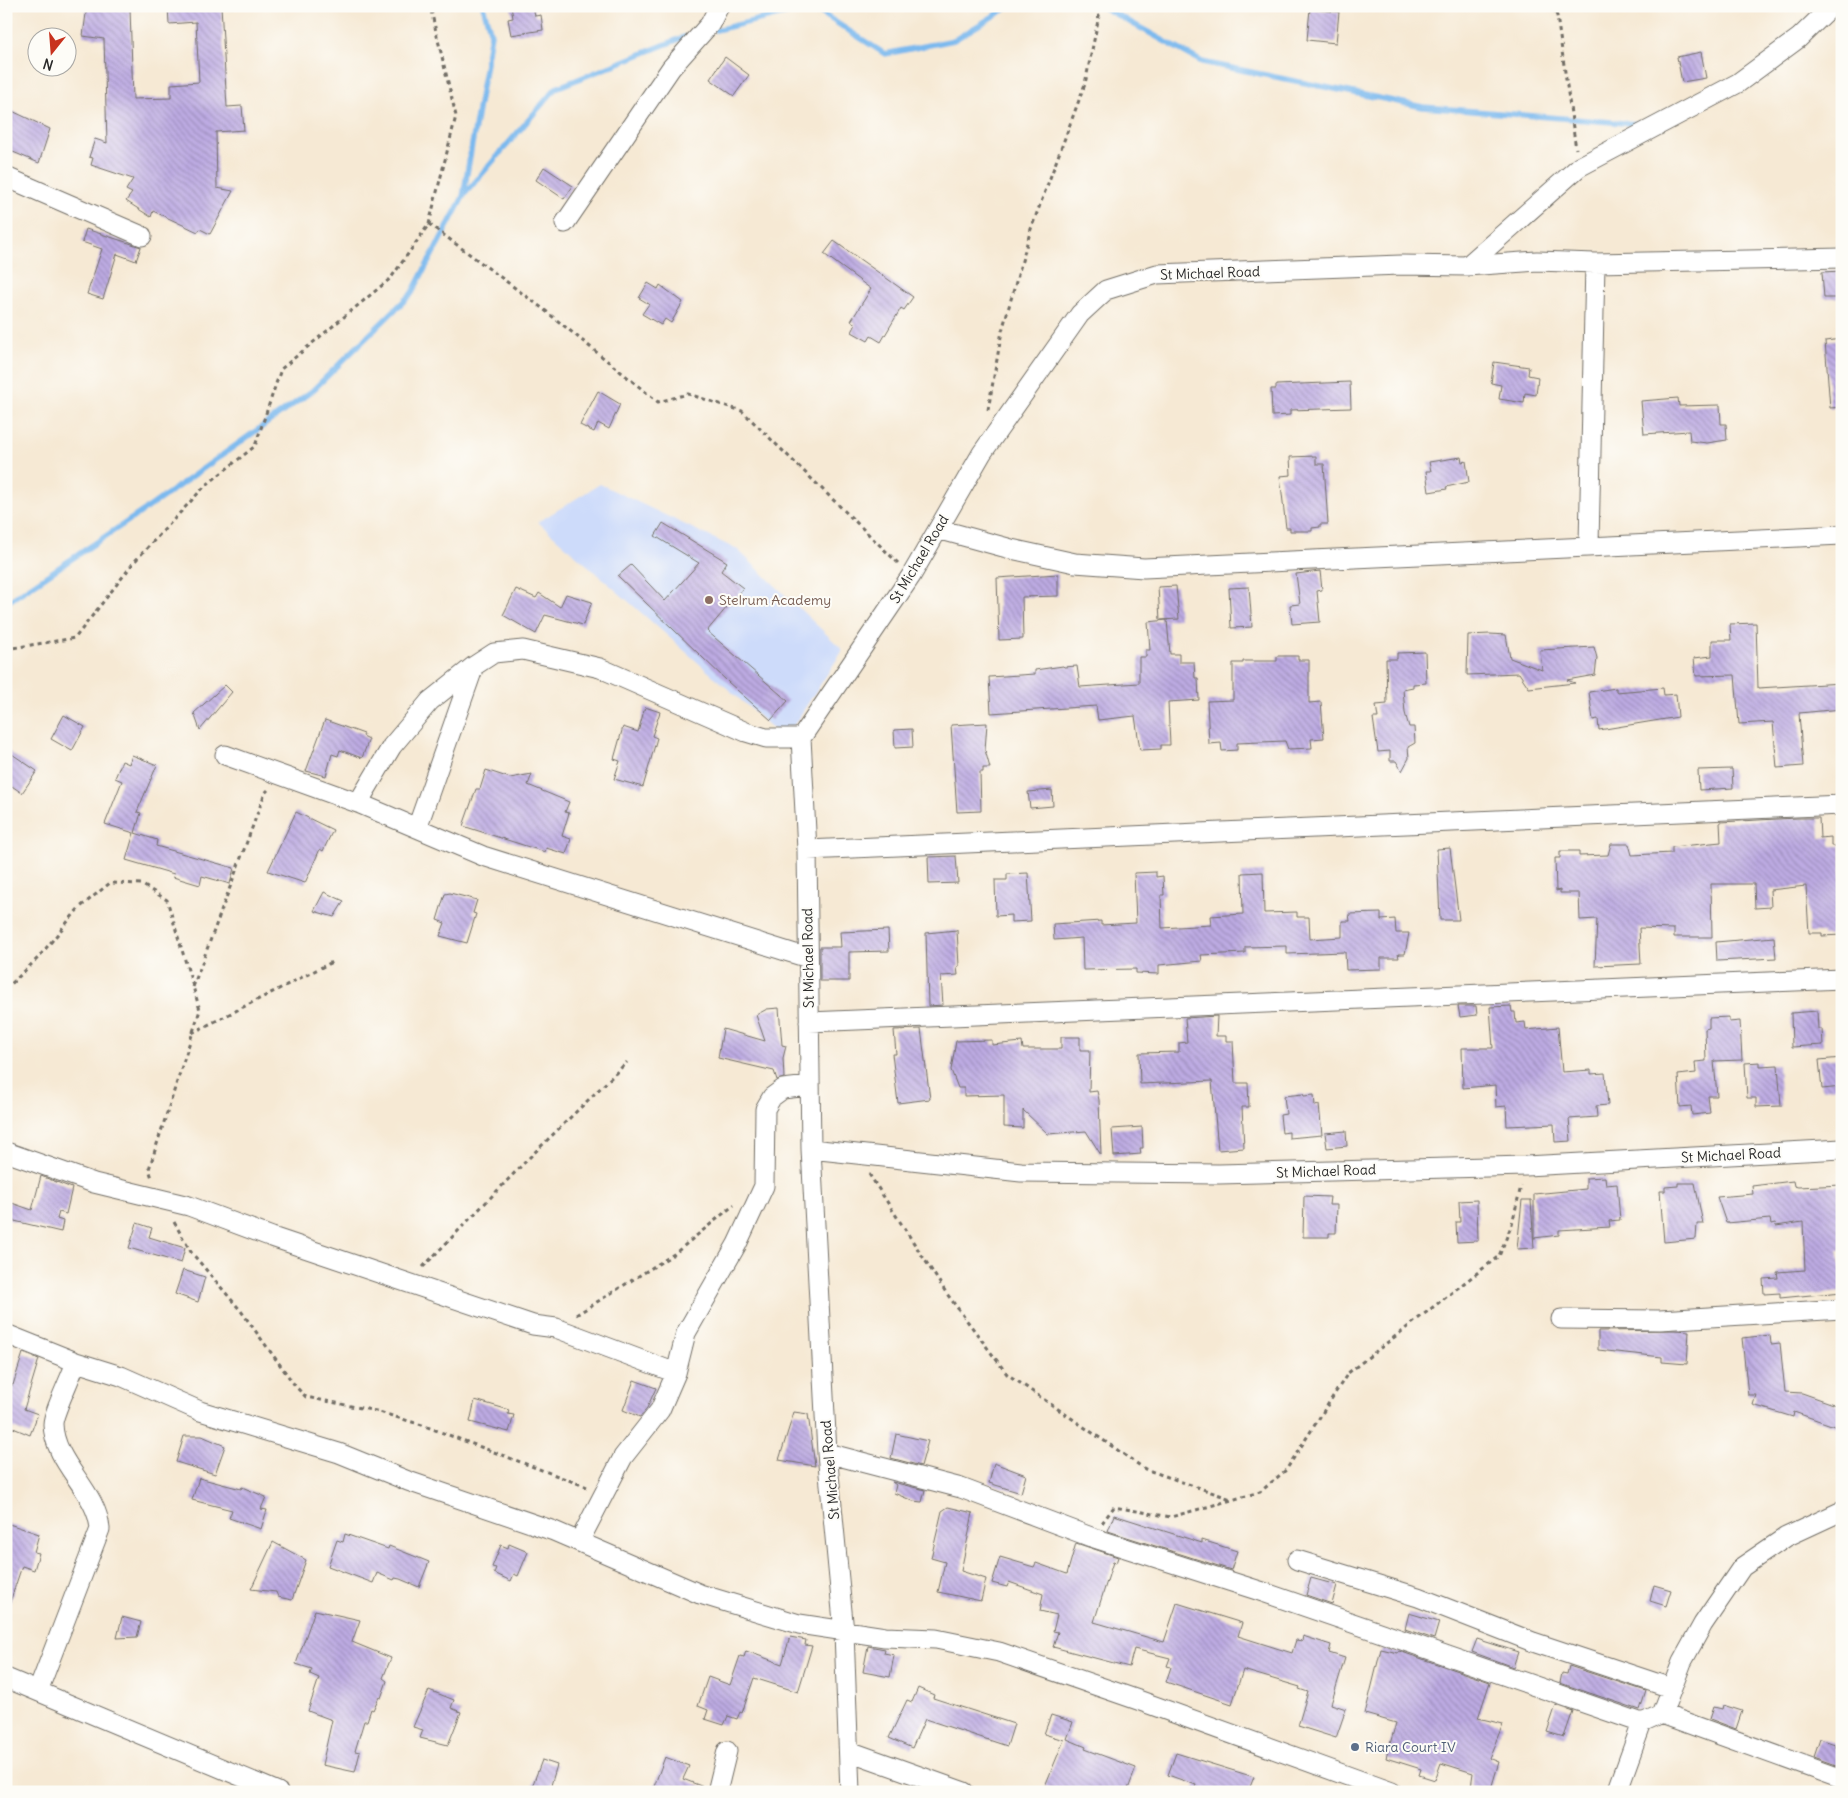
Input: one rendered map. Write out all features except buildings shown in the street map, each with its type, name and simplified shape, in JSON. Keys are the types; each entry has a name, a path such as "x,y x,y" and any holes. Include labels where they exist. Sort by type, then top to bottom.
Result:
{"street":[{"path":"565,223 671,68 710,24 719,6"},
{"path":"1467,266 1579,167 1738,83 1799,38 1832,6"},
{"path":"6,177 142,236"},
{"name":"St Michael Road","path":"850,1792 844,1632 827,1453 811,1149 807,850 802,738 911,576 982,453 1080,314 1106,290 1157,274 1401,265 1467,266 1537,261 1595,263 1842,258"},
{"path":"1589,546 1595,263"},
{"path":"938,529 1011,549 1075,563 1144,568 1842,535"},
{"path":"358,803 392,746 430,702 474,666 494,653 523,650 600,668 746,732 766,738 802,738"},
{"path":"417,828 474,666"},
{"path":"225,755 284,778 358,803 483,856 808,958"},
{"path":"807,850 1842,805"},
{"path":"809,1022 1842,978"},
{"path":"579,1542 622,1457 660,1410 676,1373 686,1333 737,1244 764,1186 765,1109 772,1097 783,1089 809,1086"},
{"name":"St Michael Road","path":"811,1149 1021,1172 1219,1174 1526,1166 1842,1149"},
{"path":"6,1152 94,1183 189,1206 272,1237 533,1325 556,1328 676,1373"},
{"path":"1561,1319 1660,1320 1842,1309"},
{"path":"6,1334 76,1362 122,1376 200,1411 339,1452 408,1481 579,1542 700,1594 799,1624 885,1638 936,1638 999,1652 1392,1792"},
{"path":"38,1691 100,1529 99,1514 59,1449 53,1423 76,1362"},
{"path":"827,1453 961,1488 1091,1537 1260,1591 1642,1724"},
{"path":"1617,1792 1642,1724 1662,1714 1670,1688 1703,1624 1742,1567 1786,1537 1842,1511"},
{"path":"1298,1560 1418,1597 1533,1642 1670,1688"},
{"path":"6,1678 278,1792"},
{"path":"1662,1714 1842,1779"},
{"path":"717,1792 728,1751"},
{"path":"849,1751 964,1792"}],"path":[{"path":"6,649 75,638 135,561 204,487 255,446 281,369 391,278 429,224 456,116 430,6"},
{"path":"988,416 1002,331 1031,229 1085,84 1101,6"},
{"path":"1553,6 1557,16 1579,167"},
{"path":"429,224 542,308 658,402 688,394 742,411 911,576"},
{"path":"193,988 265,792 284,778"},
{"path":"6,989 38,958 79,908 110,883 141,884 167,900 200,1010 149,1169 161,1199 192,1252 241,1311 296,1387 306,1397 376,1411 422,1425 567,1479 604,1495"},
{"path":"192,1033 332,962"},
{"path":"416,1284 420,1271 531,1156 627,1062"},
{"path":"855,1153 947,1294 1007,1374 1145,1469 1232,1500"},
{"path":"1091,1537 1114,1507 1171,1517 1260,1492 1286,1470 1348,1373 1499,1256 1512,1224 1526,1166"},
{"path":"556,1328 674,1254 735,1204"}],"shaded area":[{"name":"Stelrum Academy","path":"600,484 738,550 843,650 788,734 777,732 538,522"}],"waterway":[{"path":"6,603 152,505 312,391 412,293 463,197 491,34 483,6"},
{"path":"716,30 812,7 885,54 954,40 1010,6"},
{"path":"1101,6 1202,62 1423,107 1637,124"},
{"path":"463,196 556,88 684,37"}],"place":[{"name":"Stelrum Academy","path":"709,600"},
{"name":"Riara Court IV","path":"1355,1747"}]}
